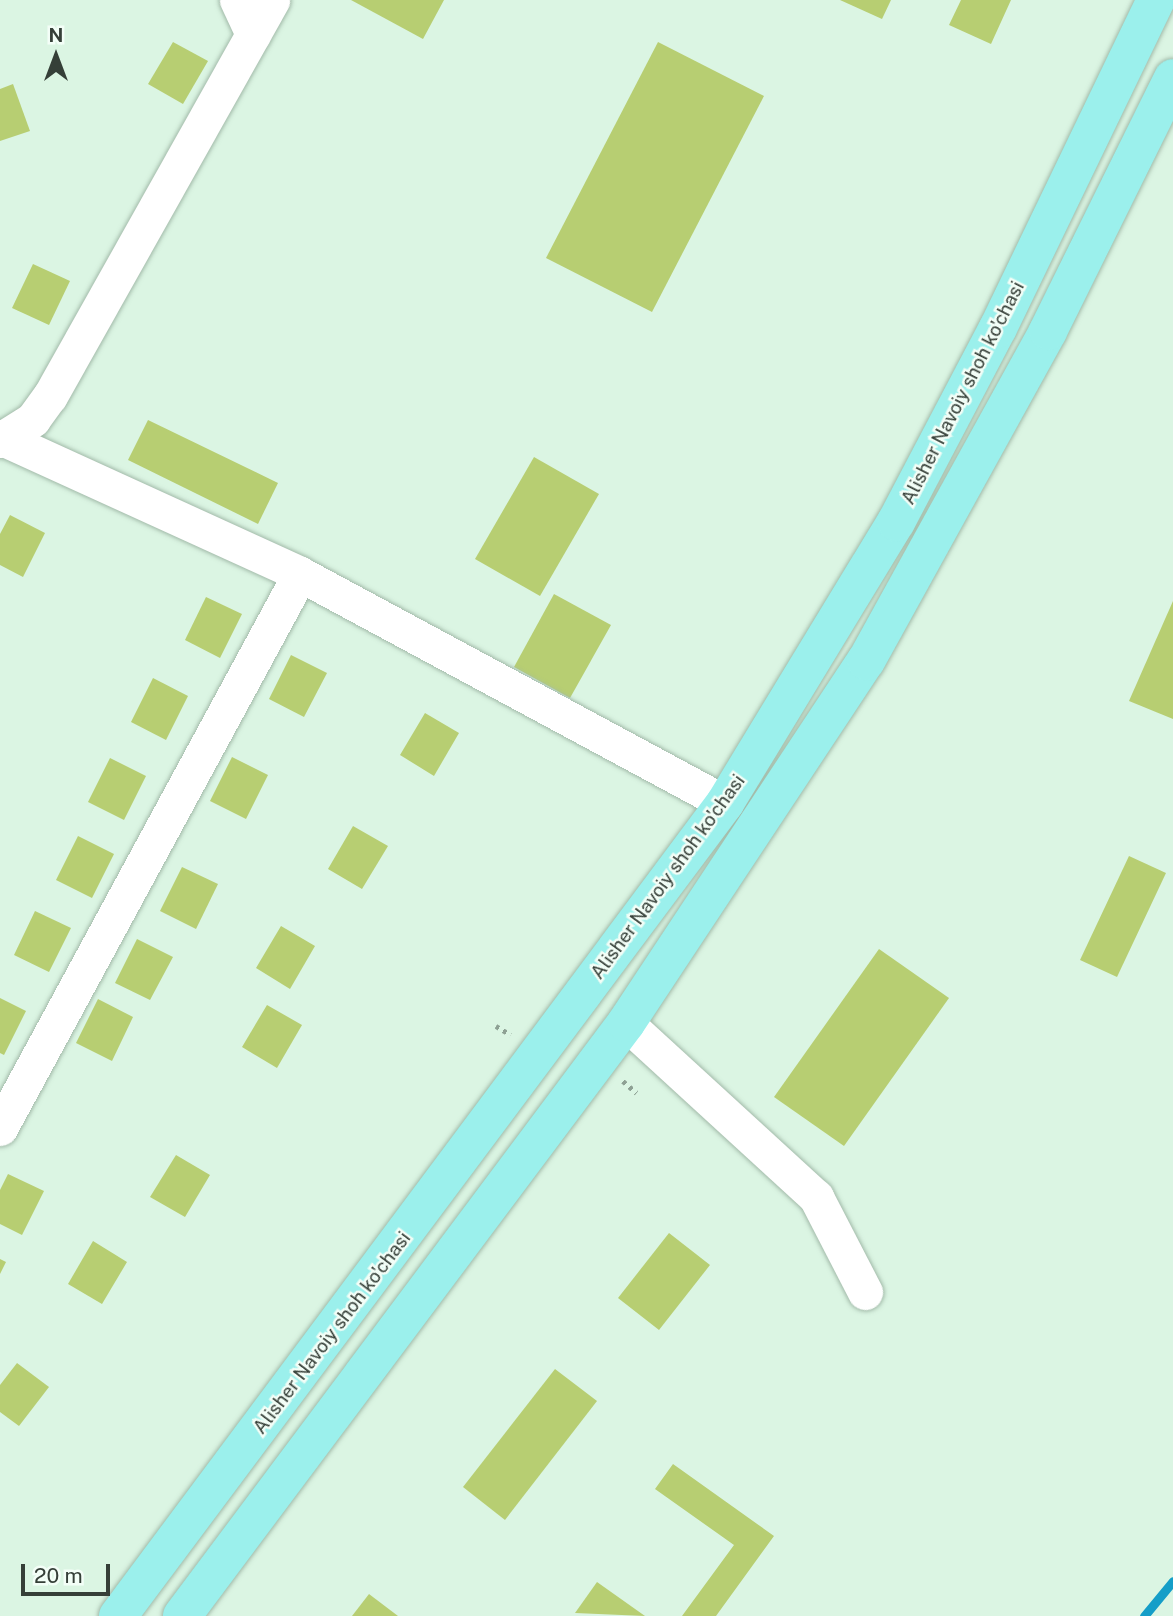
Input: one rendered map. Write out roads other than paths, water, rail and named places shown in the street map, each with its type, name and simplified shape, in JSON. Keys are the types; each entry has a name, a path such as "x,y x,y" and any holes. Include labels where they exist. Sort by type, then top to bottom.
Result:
{"main road":[{"name":"Alisher Navoiy shoh ko'chasi","path":"118,1616 725,803 897,522 998,328 1156,0"},
{"path":"183,1616 626,1023 866,661 1048,331 1173,78"}],"street":[{"path":"237,0 253,35"},
{"path":"0,438 33,419 50,396 272,0"},
{"path":"0,438 300,574 725,803"},
{"path":"0,1128 300,574"},
{"path":"626,1023 816,1197 865,1293"}],"waterway":[{"path":"1144,1616 1173,1581"}]}
